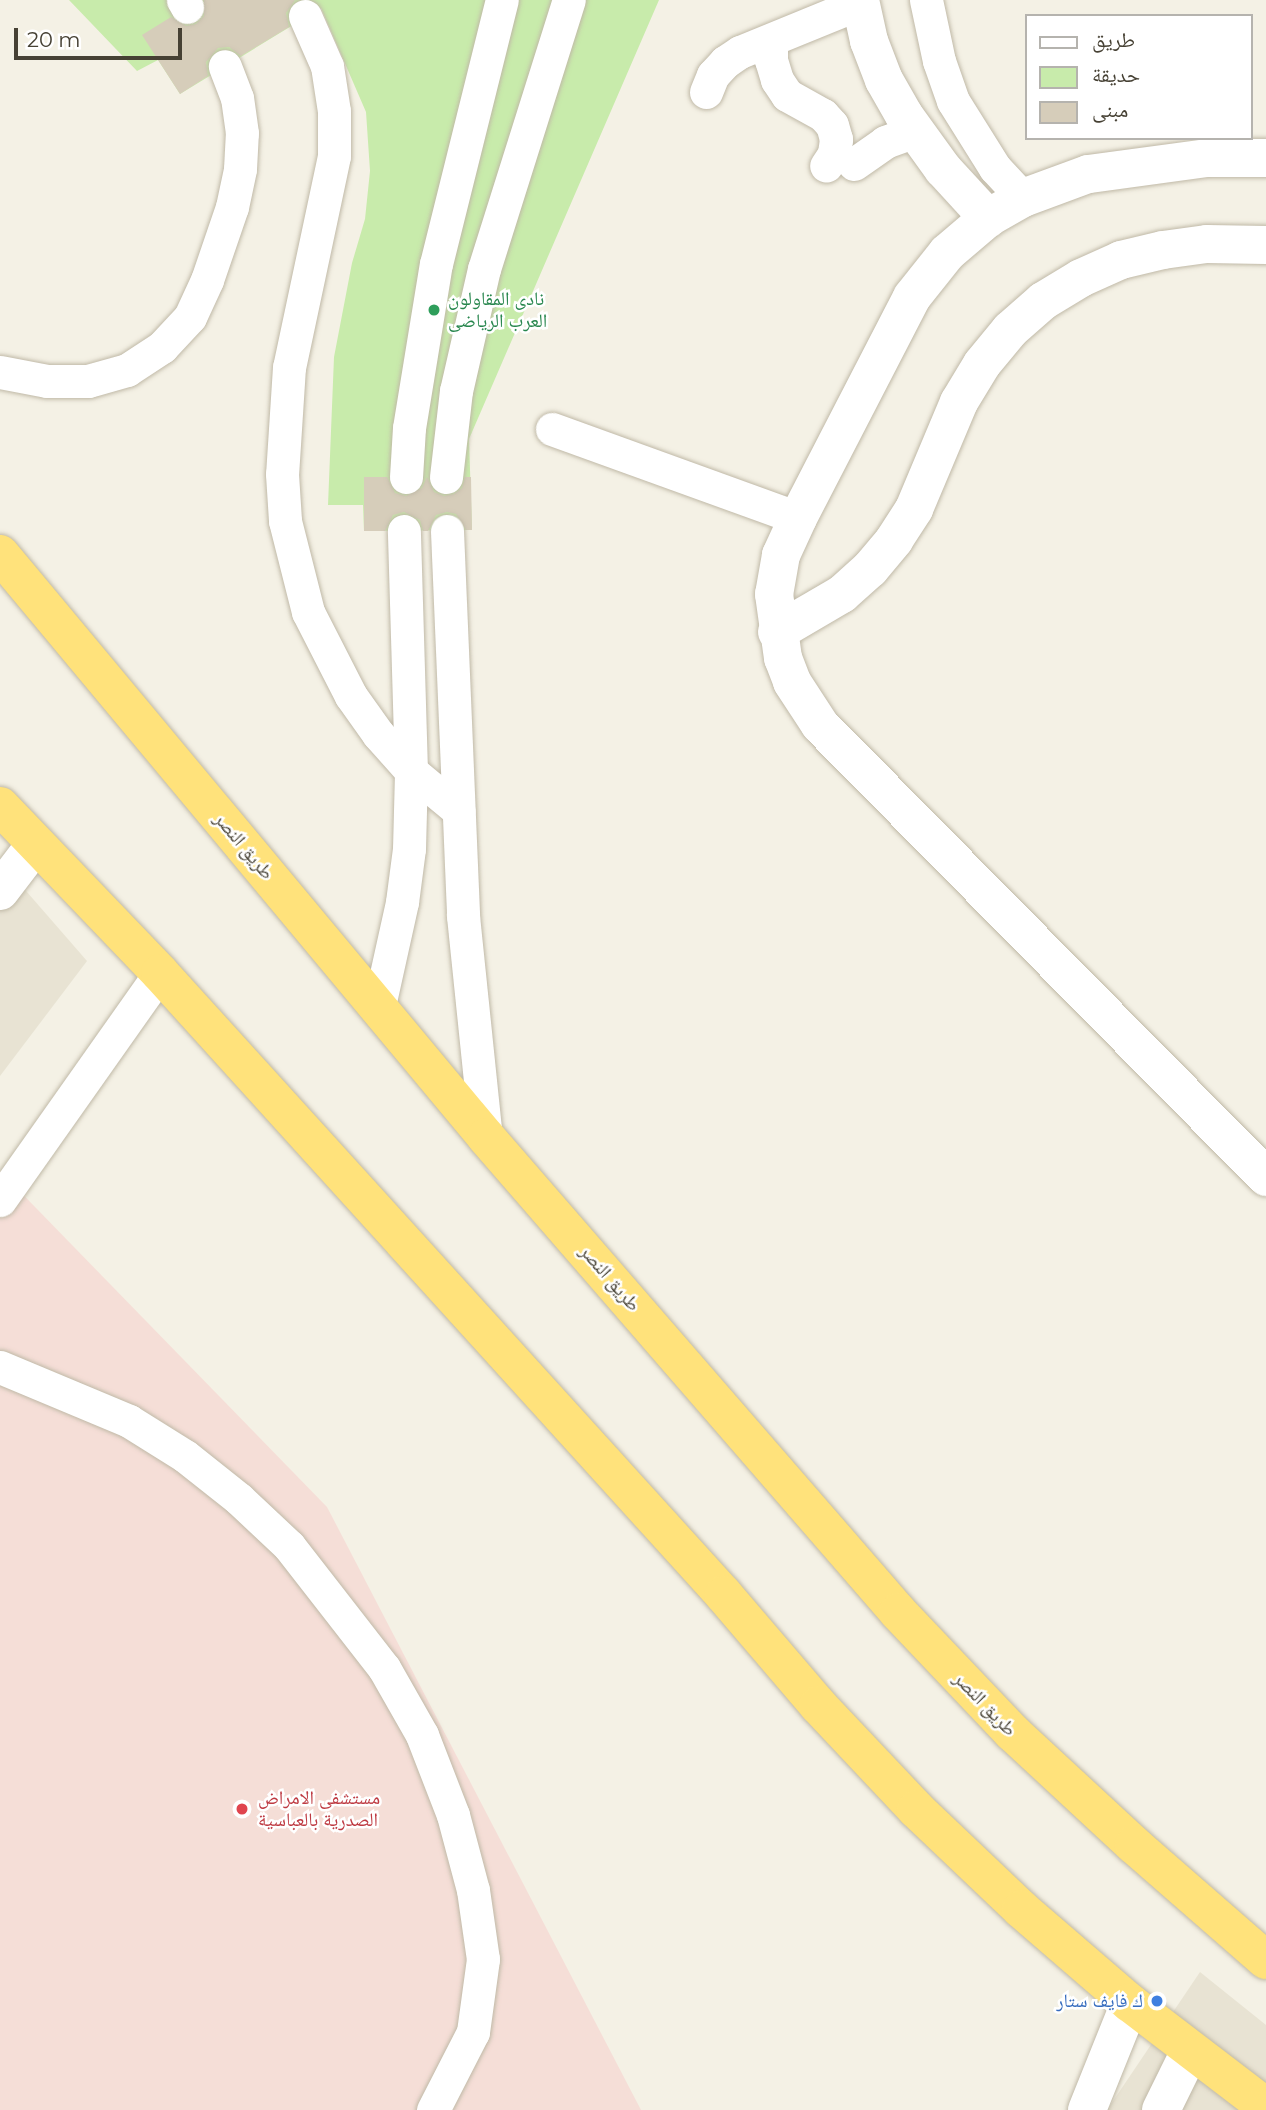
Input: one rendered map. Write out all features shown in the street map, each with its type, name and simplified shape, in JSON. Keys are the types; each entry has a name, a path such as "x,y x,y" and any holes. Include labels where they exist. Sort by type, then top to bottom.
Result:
{"highway":[{"name":"طريق النصر","path":"0,554 486,1137 898,1612 1012,1732 1175,1882 1266,1960"},
{"path":"0,807 160,973 724,1595 818,1705 916,1809 1012,1900 1130,2003 1266,2107"}],"street":[{"path":"860,1 869,41 884,80 915,131 943,169 988,218"},
{"path":"1266,158 1207,158 1088,174 1023,198 988,218 947,253 912,297 798,518 776,574 774,613 792,682 820,725 1266,1177"},
{"path":"777,632 842,594 870,569 894,540 914,509 960,402 982,364 1010,330 1043,301 1081,278 1131,257 1207,244 1266,246"},
{"path":"0,891 35,845"},
{"path":"1087,2110 1130,2003"},
{"path":"1161,2110 1190,2051"}],"lane":[{"path":"406,477 416,384 449,204 502,0"},
{"path":"446,477 456,391 502,208 569,0"},
{"path":"926,0 939,61 953,101 995,168 1023,198"},
{"path":"706,92 713,75 725,62 860,1"},
{"path":"305,16 327,66 334,111 334,156 289,366 282,474 285,522 308,612 327,655 378,734 411,771 459,811"},
{"path":"771,40 771,60 777,80 787,95 823,115 832,125 836,139 834,154 840,165 885,142 915,131"},
{"path":"0,372 47,381 88,381 127,370 162,347 190,317 224,231 240,169 242,134 237,98 225,66"},
{"path":"416,384 456,391"},
{"path":"552,429 798,518"},
{"path":"379,1006 402,902 409,849 411,771 404,531"},
{"path":"447,531 467,966 486,1137"},
{"path":"0,1200 160,973"},
{"path":"0,1367 129,1421 186,1456 239,1499 289,1545 384,1668 422,1735 453,1815 473,1890 483,1959 473,2032 433,2110"}],"shaded area":[{"path":"0,861 87,961 0,1076"},
{"name":"مستشفى الامراض الصدرية بالعباسية","path":"0,1171 327,1507 641,2110 0,2110"},
{"path":"1200,1972 1266,2025 1266,2110 1107,2110"}],"green space":[{"name":"نادى المقاولون العرب الرياضى","path":"69,0 659,0 469,439 472,530 364,531 363,505 328,505 334,357 352,263 365,219 370,171 366,112 321,8 180,94 158,60 137,71"}],"building":[{"path":"204,0 295,0 286,13 289,27 241,56 229,47 218,48 206,62 208,76 180,94 142,35 171,17 186,26 196,24 204,16"},
{"path":"364,477 387,477 395,493 406,496 422,488 427,477 434,492 444,496 454,494 462,488 465,477 471,477 472,530 466,530 456,514 447,512 436,515 428,531 423,531 420,520 404,512 393,515 385,531 364,531"}],"place":[{"name":"نادى المقاولون العرب الرياضى","path":"434,310"},
{"name":"مستشفى الامراض الصدرية بالعباسية","path":"242,1809"},
{"name":"ك فايف ستار","path":"1157,2001"}]}
